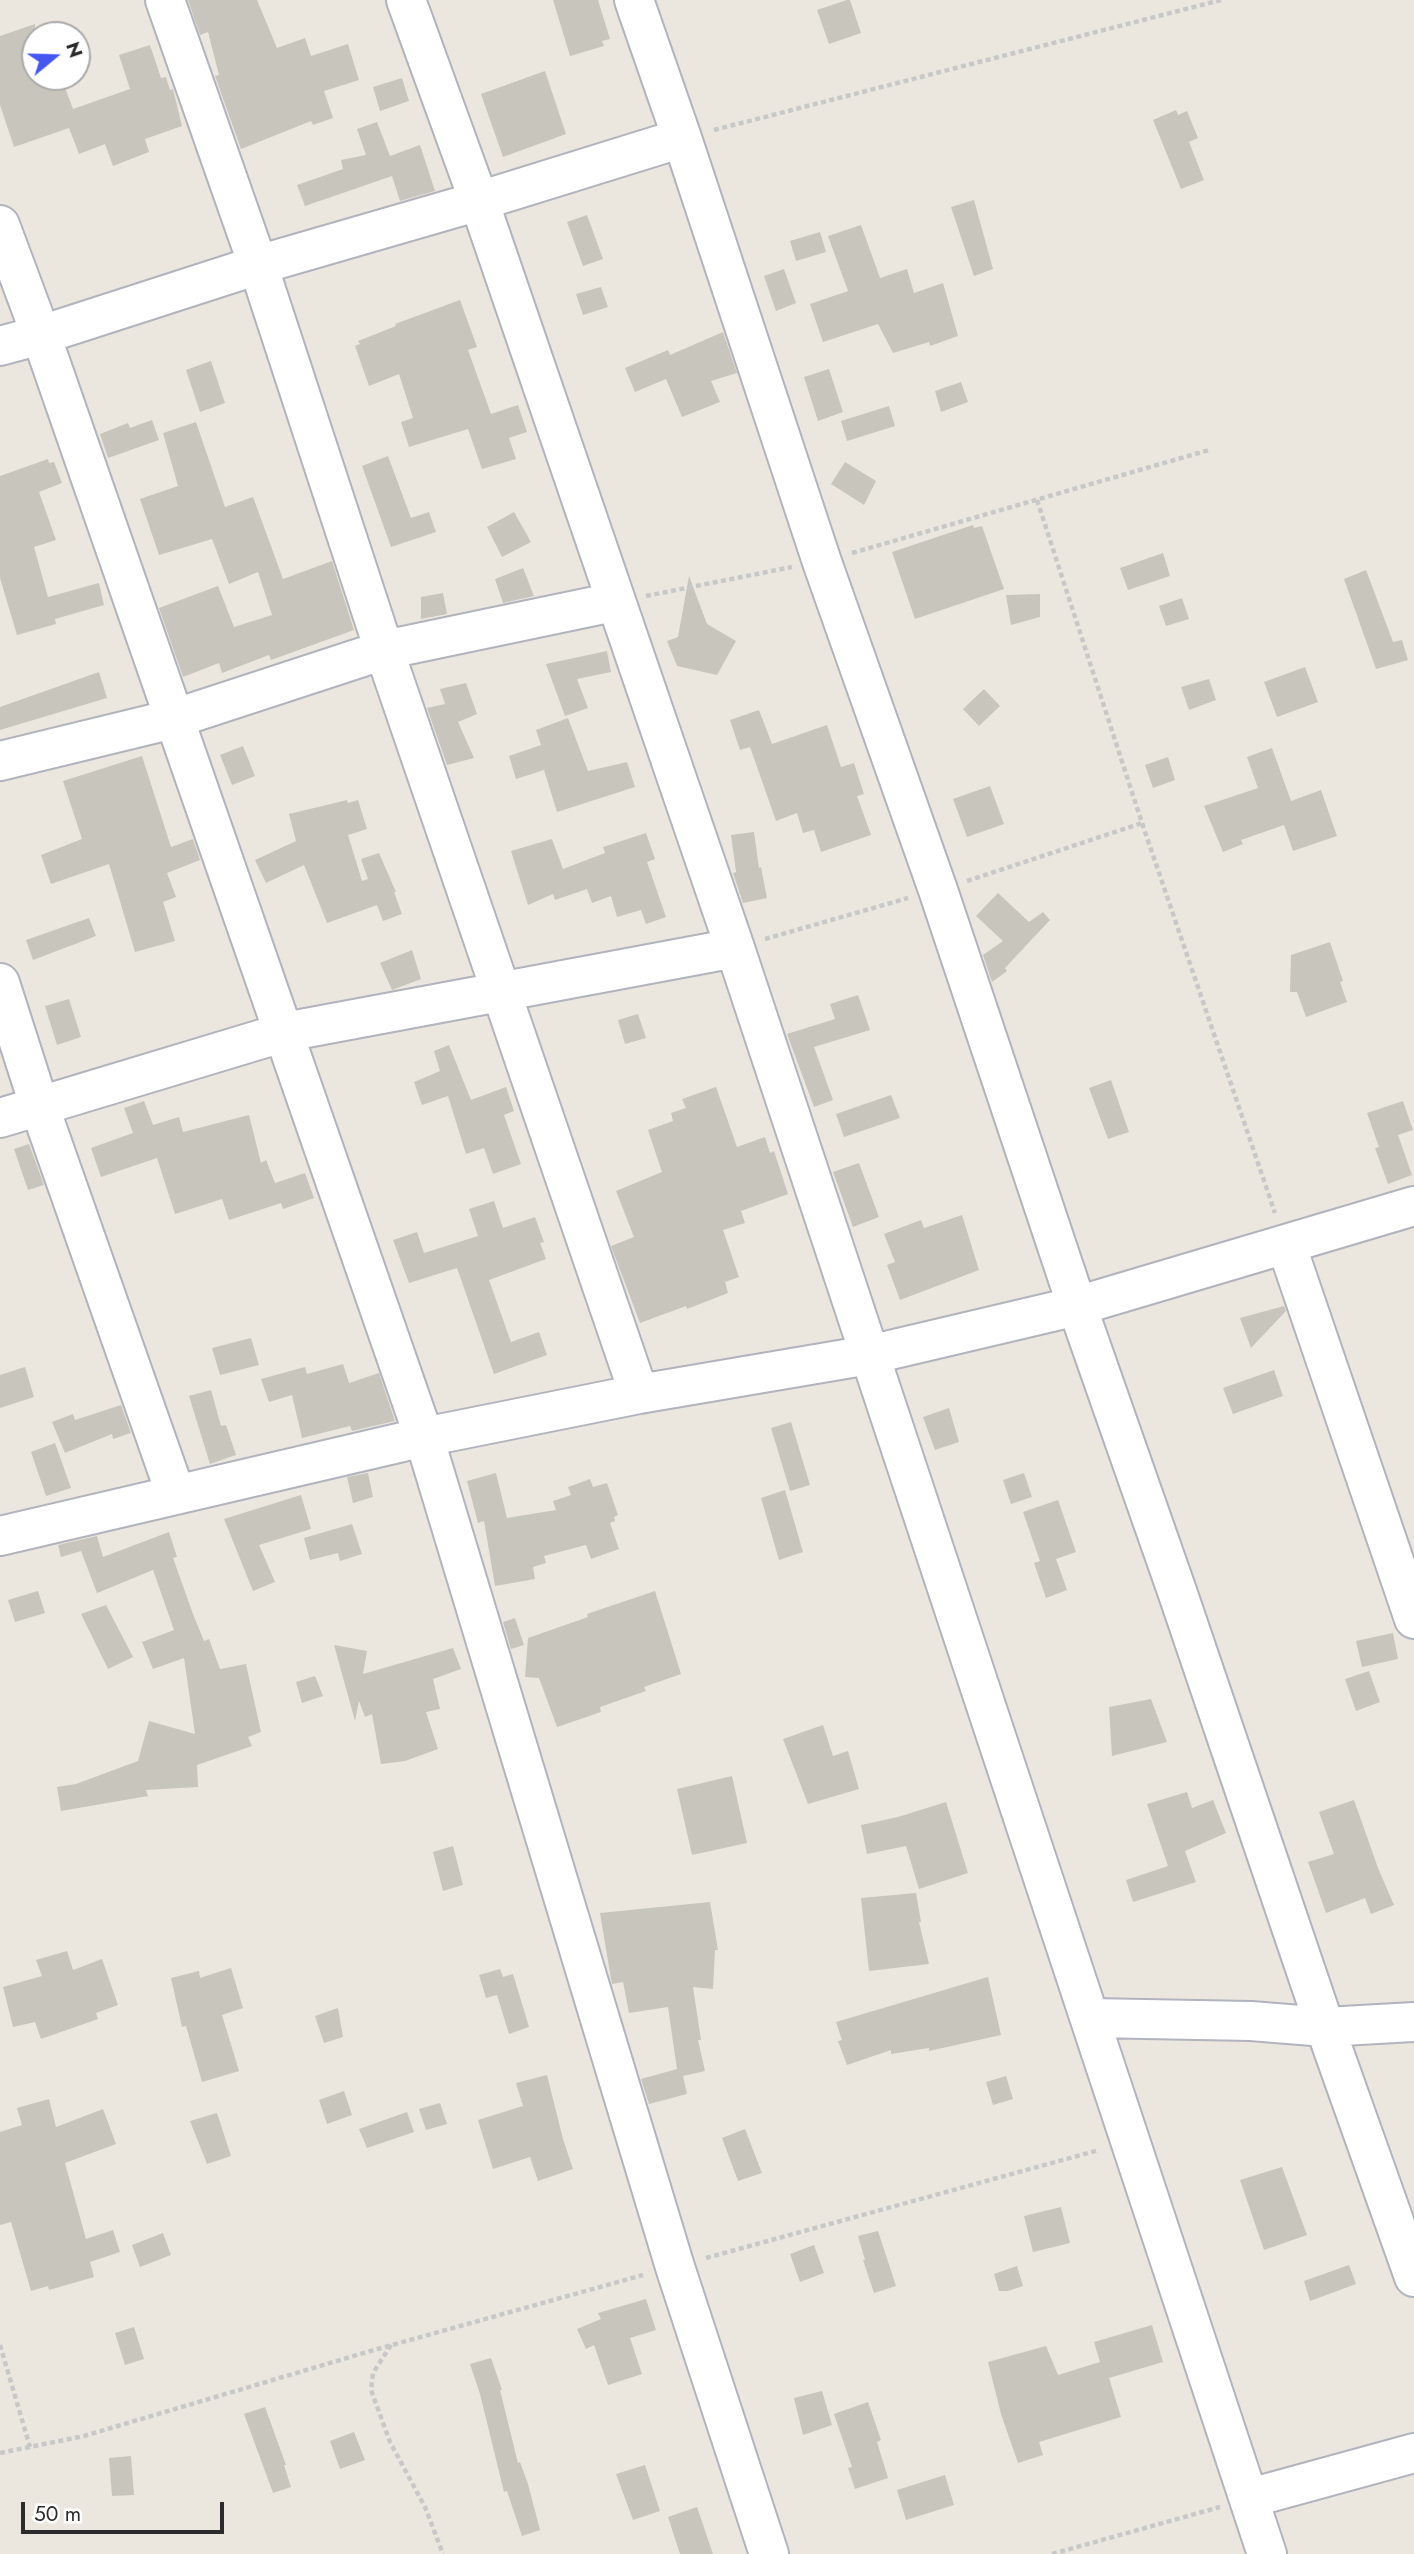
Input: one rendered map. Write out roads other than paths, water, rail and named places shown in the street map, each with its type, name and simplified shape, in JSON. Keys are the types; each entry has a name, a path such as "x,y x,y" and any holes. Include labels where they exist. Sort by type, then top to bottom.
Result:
{"street":[{"path":"165,0 639,1394"},
{"path":"406,0 479,201 614,602 735,948 1132,2141 1266,2554"},
{"path":"634,0 822,562 938,890 1077,1306 1325,2027 1414,2277"},
{"path":"0,346 257,265 479,201 682,138"},
{"path":"0,225 285,1032 424,1437 675,2267 769,2554"},
{"path":"0,761 173,719 384,650 614,602"},
{"path":"0,1118 285,1032 735,948"},
{"path":"0,983 40,1108 176,1495"},
{"path":"0,1536 424,1437 639,1394 869,1354 1077,1306 1414,1206"},
{"path":"1286,1244 1414,1619"},
{"path":"1091,2018 1251,2021 1325,2027 1414,2022"},
{"path":"1250,2498 1414,2453"}]}
